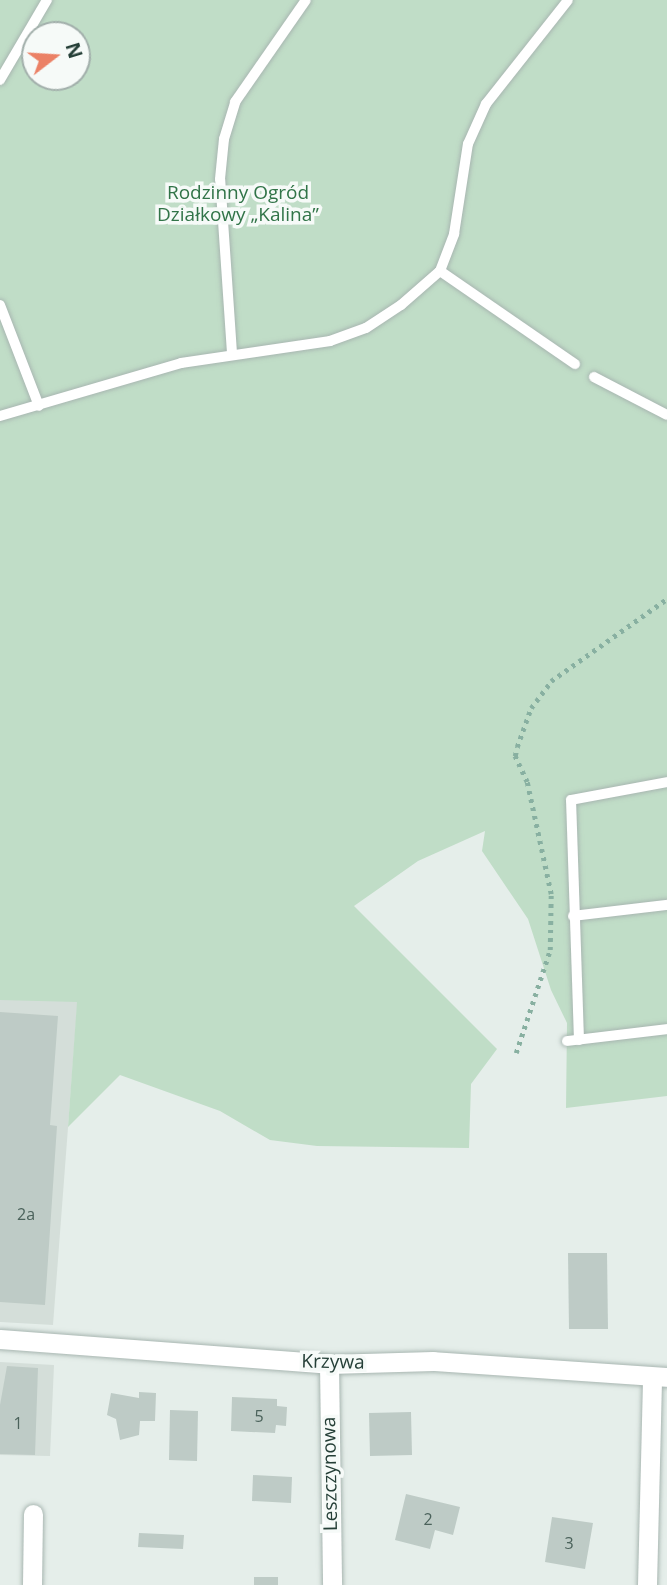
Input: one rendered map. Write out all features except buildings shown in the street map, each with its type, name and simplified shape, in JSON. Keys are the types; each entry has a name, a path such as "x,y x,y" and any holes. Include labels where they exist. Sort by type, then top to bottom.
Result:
{"street":[{"name":"Krzywa","path":"0,1339 329,1364 433,1362 659,1378"},
{"name":"Leszczynowa","path":"329,1364 332,1585"},
{"path":"647,1585 659,1378"},
{"path":"32,1585 33,1514"}],"lane":[{"path":"0,80 47,0"},
{"path":"232,353 220,179 224,139 235,102 306,0"},
{"path":"0,416 232,353 330,341 366,328 401,305 440,271 454,234 468,144 486,104 568,0"},
{"path":"440,271 575,364"},
{"path":"0,305 39,406"},
{"path":"594,377 667,415"},
{"path":"579,1040 571,800 667,782"},
{"path":"573,916 667,905"},
{"path":"567,1041 667,1029"}],"shaded area":[{"path":"0,994 78,996 53,1325 0,1322"},
{"path":"0,1362 54,1365 50,1456 0,1455"}],"green space":[{"name":"Rodzinny Ogród Działkowy „Kalina”","path":"0,0 667,0 667,1096 566,1108 567,1023 551,990 528,919 482,851 485,831 418,861 354,906 497,1049 471,1084 469,1148 317,1146 270,1140 220,1111 120,1075 68,1127 77,1002 0,1000"}]}
